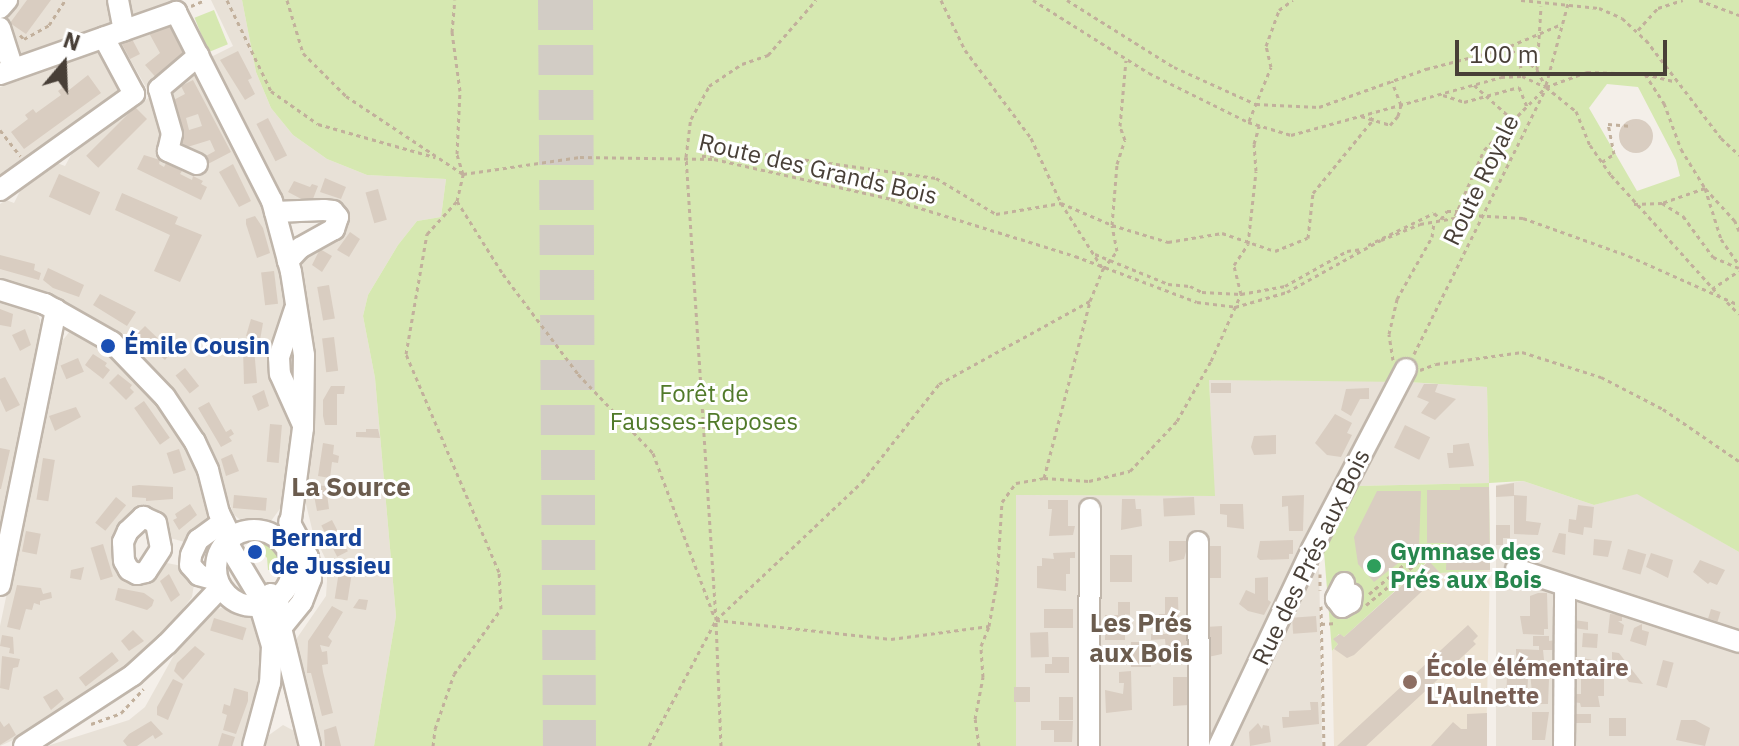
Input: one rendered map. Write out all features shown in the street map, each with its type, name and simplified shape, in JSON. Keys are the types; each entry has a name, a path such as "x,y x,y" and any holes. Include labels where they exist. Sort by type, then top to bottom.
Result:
{"street":[{"path":"0,8 7,0"},
{"path":"118,0 124,30"},
{"path":"8,30 6,72 176,12 199,55 275,212 296,304 304,355 303,425 297,489 289,522 279,542"},
{"path":"0,190 134,94 104,38"},
{"path":"197,164 168,151 172,134 159,89 199,55"},
{"path":"275,212 324,210 333,211 338,217 334,229 300,248 288,261"},
{"path":"0,290 56,310 112,342 165,397 208,470 229,546 261,599 269,603 281,628 310,746"},
{"path":"0,585 56,310"},
{"name":"Rue des Prés aux Bois","path":"1219,746 1401,371"},
{"path":"1089,746 1090,509"},
{"path":"281,628 302,602 311,579 308,557 289,522"},
{"path":"24,746 133,675 167,644 218,584 216,562 227,530"},
{"path":"227,530 252,531 279,542 292,570 285,591 269,603 228,596 218,584 199,575 190,565 198,540 227,530"},
{"path":"1198,542 1199,746"},
{"path":"161,549 191,555"},
{"path":"1516,569 1739,642"},
{"path":"1564,746 1565,587"},
{"path":"253,746 263,714 272,646 269,603"},
{"path":"263,714 283,703 301,706"}],"path":[{"path":"8,30 24,39 49,25 65,0"},
{"path":"198,3 205,0"},
{"path":"227,0 271,91 318,124 438,158"},
{"path":"287,0 303,53 346,96 463,174"},
{"path":"433,746 435,729 454,674 501,609 499,572 406,354 427,234 457,201 463,174 457,154 460,91 452,32 455,0"},
{"path":"721,746 716,620 686,157 691,119 709,86 742,64 768,55 816,0"},
{"path":"941,0 965,50 1031,138 1061,203 1103,269"},
{"path":"1033,0 1126,60 1248,122 1291,135 1501,77 1522,76 1546,87 1576,111 1590,145 1633,204 1739,314"},
{"path":"1067,0 1174,67 1256,104 1319,107 1392,81 1503,49 1562,24"},
{"path":"1248,122 1271,67 1266,46 1279,10 1293,0"},
{"path":"1521,0 1541,5 1599,8 1622,18 1739,155"},
{"name":"Route Royale","path":"1401,371 1485,215 1546,87 1569,0"},
{"path":"1637,32 1658,8 1683,0"},
{"path":"1699,0 1739,15"},
{"path":"1537,70 1541,5"},
{"path":"1503,49 1519,53 1537,70 1546,87"},
{"path":"1519,53 1522,76"},
{"path":"1044,478 1090,301 1103,269 1117,251 1112,225 1117,164 1125,140 1120,126 1126,60"},
{"path":"1455,217 1484,150 1546,87 1587,72 1645,74 1678,82"},
{"path":"1645,74 1664,103 1681,149 1705,188 1735,221 1739,231"},
{"path":"1361,116 1390,125 1401,105 1392,81"},
{"path":"1474,85 1513,120"},
{"path":"1440,94 1464,102 1519,87 1527,107"},
{"path":"686,157 765,154 936,178 996,214 1061,203 1112,225 1168,242 1222,233 1275,251 1308,238 1313,193 1372,121 1373,113"},
{"path":"1602,162 1614,154 1608,124 1632,126"},
{"path":"979,746 975,719 983,677 981,646 989,626 997,581 1002,502 1016,483 1044,478 1089,481 1130,471 1177,421 1241,294 1234,265 1248,244 1256,171 1254,144 1259,126"},
{"path":"0,130 29,169"},
{"name":"Route des Grands Bois","path":"463,174 580,157 714,159 891,199 1063,252 1197,302 1235,307 1287,292 1363,249 1435,220 1485,215 1523,218 1629,256 1723,299"},
{"path":"1633,204 1662,203 1705,188"},
{"path":"1705,188 1721,239 1739,268"},
{"path":"457,201 503,274 578,374 653,453 716,620"},
{"path":"1662,203 1683,216 1713,257 1739,268"},
{"path":"1095,254 1108,262 1150,274 1168,284 1190,286 1202,292 1241,294 1285,286 1347,251 1363,249 1395,229 1434,213 1441,219 1447,211 1458,211"},
{"path":"1435,220 1432,237 1397,299 1389,334 1401,371 1522,352 1601,377 1663,409 1739,461"},
{"path":"1712,289 1739,268"},
{"path":"1145,284 1150,274"},
{"path":"1723,299 1739,305"},
{"path":"649,746 716,620 862,482 939,384 1090,301"},
{"path":"1312,549 1319,556 1324,746"},
{"path":"1351,597 1423,558"},
{"path":"716,620 891,639 989,626"},
{"path":"1321,624 1329,624"}],"shaded area":[{"path":"0,0 180,0 0,65"},
{"path":"211,0 242,0 256,72 271,108 293,135 327,159 367,175 446,179 441,217 417,221 398,245 368,295 363,316 375,378 396,616 374,746 318,746 297,657 297,638 326,596 327,581 327,562 313,533 304,496 315,383 302,262 304,255 345,223 283,200 211,57 233,46"},
{"path":"177,24 257,184 290,286 278,359 296,429 285,502 271,521 260,524 246,524 234,515 205,439 178,396 141,354 84,312 37,290 0,280 0,204 6,200 14,203 21,189 57,163 65,166 71,155 151,96 120,42"},
{"path":"101,50 120,83 116,96 0,178 0,87"},
{"path":"0,300 29,308 39,317 42,328 0,532"},
{"path":"70,331 80,332 121,361 165,410 192,458 207,506 209,526 192,544 170,538 145,512 123,565 162,562 187,567 194,584 192,597 169,627 127,668 40,728 0,746 0,626 59,345"},
{"path":"1209,380 1390,381 1212,746 1016,746 1016,495 1214,496"},
{"path":"1408,382 1487,387 1489,483 1356,486"},
{"path":"1523,481 1594,505 1637,493 1739,552 1739,746 1496,746 1496,485"},
{"path":"1319,555 1322,746 1224,746"},
{"name":"École élémentaire L'Aulnette","path":"1429,561 1440,573 1490,570 1486,746 1334,746 1332,651 1338,644 1333,639 1340,634 1344,637"},
{"path":"221,608 243,611 253,618 262,639 263,665 243,746 47,746 129,720 145,707 179,646 208,613"},
{"path":"283,725 298,733 301,746 265,746 269,735"}],"green space":[{"name":"Forêt de Fausses-Reposes","path":"242,0 1739,0 1739,552 1637,494 1594,505 1523,481 1489,483 1487,387 1408,382 1209,380 1215,496 1016,495 1016,746 374,746 396,616 375,378 363,316 368,295 398,245 417,221 441,217 446,179 367,175 327,159 293,135 271,108 256,72","holes":["1607,84 1638,87 1676,160 1680,176 1637,191 1589,108"]},
{"path":"214,10 228,44 208,52 195,18"},
{"name":"Gymnase des Prés aux Bois","path":"1489,483 1490,570 1440,573 1428,561 1344,637 1339,634 1334,639 1338,644 1332,651 1324,552 1356,486"},
{"path":"264,542 283,555 286,572 268,570 267,558 261,551"}],"building":[{"path":"27,0 51,0 26,34 10,23"},
{"path":"177,24 192,54 159,81 145,65 160,53 149,33"},
{"path":"132,39 140,54 130,59 121,42"},
{"path":"238,51 252,78 248,80 255,94 245,100 220,60"},
{"path":"88,75 101,93 24,149 11,132 28,119 25,115 33,109 36,113 61,95 58,91 66,85 69,90"},
{"path":"193,80 231,152 206,165 204,157 215,151 210,140 181,149 168,103 185,94 181,86","holes":["198,114 202,126 189,130 186,118"]},
{"path":"135,107 147,119 98,168 86,156"},
{"path":"268,118 287,155 275,161 256,124"},
{"path":"1636,119 1648,124 1653,136 1648,148 1636,153 1624,148 1619,136 1624,124"},
{"path":"144,155 160,160 159,164 164,167 166,163 182,171 180,174 192,180 193,176 203,181 201,184 207,187 201,200 137,169"},
{"path":"233,164 251,201 239,207 219,172"},
{"path":"59,174 100,192 90,215 49,197"},
{"path":"325,178 346,187 341,199 320,192"},
{"path":"294,181 310,187 312,184 318,186 311,204 288,192"},
{"path":"378,189 387,220 374,223 366,193"},
{"path":"122,193 178,217 175,224 202,235 180,282 154,271 170,235 115,210"},
{"path":"255,216 263,228 270,253 257,258 246,224 246,219"},
{"path":"350,232 360,239 349,257 337,250"},
{"path":"320,249 332,256 322,272 312,265"},
{"path":"0,255 35,264 34,270 41,273 39,280 0,269"},
{"path":"48,268 84,285 79,297 53,288 43,280"},
{"path":"274,271 278,304 265,305 261,273"},
{"path":"329,285 335,318 323,321 317,287"},
{"path":"100,294 136,312 127,326 93,305"},
{"path":"0,309 13,314 11,327 0,325"},
{"path":"251,319 263,323 260,340 246,336"},
{"path":"145,326 169,349 171,353 165,360 142,340 138,333"},
{"path":"25,329 31,345 20,351 12,335"},
{"path":"334,337 338,371 326,372 322,338"},
{"path":"254,348 257,383 244,384 243,349"},
{"path":"93,354 107,363 105,366 110,370 103,379 85,365"},
{"path":"78,358 84,372 66,379 61,365"},
{"path":"185,368 199,386 190,394 176,375"},
{"path":"118,374 132,385 130,388 134,392 126,400 109,383"},
{"path":"5,377 20,405 6,412 0,399 0,379"},
{"path":"1211,383 1231,383 1231,393 1211,393"},
{"path":"1424,384 1438,384 1435,392 1456,399 1435,420 1421,413 1429,402 1417,397"},
{"path":"331,386 345,386 344,394 337,394 337,425 325,425 323,400"},
{"path":"1369,388 1369,399 1360,399 1351,416 1341,410 1346,389"},
{"path":"264,390 269,406 258,411 252,396"},
{"path":"144,401 170,438 160,445 134,408"},
{"path":"209,402 226,432 231,429 234,434 229,437 232,441 221,447 198,408"},
{"path":"76,407 81,417 55,431 49,416"},
{"path":"1335,414 1352,423 1347,433 1352,435 1341,457 1327,455 1315,443"},
{"path":"270,424 282,425 279,463 267,462"},
{"path":"1405,425 1430,437 1419,460 1394,447"},
{"path":"366,429 378,429 380,438 356,437 356,432 366,432"},
{"path":"1276,435 1276,454 1254,455 1251,447 1254,436"},
{"path":"323,443 334,445 333,454 339,456 338,463 332,462 330,478 318,476"},
{"path":"1469,443 1474,466 1449,468 1447,453 1453,453 1453,445"},
{"path":"0,448 10,450 1,489 0,489"},
{"path":"179,449 186,470 173,474 167,453"},
{"path":"232,454 239,471 226,476 221,459"},
{"path":"43,458 55,460 48,501 36,499"},
{"path":"1514,483 1514,495 1527,496 1526,521 1541,523 1538,535 1514,534 1514,496 1496,497 1496,486"},
{"path":"312,485 326,486 329,509 317,511"},
{"path":"132,486 173,487 173,499 146,501 146,498 132,497"},
{"path":"1460,487 1489,487 1490,570 1446,570 1447,543 1427,543 1427,490 1460,490"},
{"path":"1377,491 1421,491 1419,547 1374,582 1358,564 1354,537"},
{"path":"234,495 267,498 266,511 233,508"},
{"path":"1304,495 1303,531 1289,531 1288,506 1282,507 1282,496"},
{"path":"116,497 126,505 105,531 95,523"},
{"path":"1194,497 1195,515 1164,517 1163,499"},
{"path":"1122,499 1135,499 1136,509 1141,509 1142,526 1121,530"},
{"path":"1048,500 1068,500 1068,526 1075,526 1073,535 1049,536 1052,509 1048,509"},
{"path":"190,504 197,515 179,530 173,520 177,518 175,514"},
{"path":"1220,504 1243,504 1244,529 1227,527 1227,515 1220,514"},
{"path":"1578,505 1594,507 1592,528 1584,527 1583,535 1568,532 1569,519 1576,520"},
{"path":"332,520 348,551 337,557 321,525"},
{"path":"1496,525 1510,525 1510,538 1503,538 1503,545 1496,545"},
{"path":"26,531 41,534 37,554 22,552"},
{"path":"1559,533 1566,534 1565,555 1552,552"},
{"path":"1594,539 1612,541 1608,557 1593,555"},
{"path":"1293,540 1293,554 1289,554 1289,559 1260,560 1257,557 1260,541"},
{"path":"1169,541 1189,541 1184,559 1169,562"},
{"path":"103,544 113,577 101,580 91,548"},
{"path":"1199,546 1221,546 1221,578 1199,578"},
{"path":"1628,549 1646,554 1640,574 1622,569"},
{"path":"1075,552 1075,558 1070,558 1070,574 1066,574 1066,591 1037,588 1037,566 1042,566 1042,558 1054,559 1053,553"},
{"path":"1651,553 1673,560 1668,578 1646,567"},
{"path":"1110,555 1132,555 1132,582 1110,582"},
{"path":"1700,560 1725,570 1717,585 1708,584 1693,572"},
{"path":"1429,561 1440,573 1354,655 1347,658 1334,649 1338,644 1333,639 1340,634 1344,637"},
{"path":"340,565 353,567 348,601 335,599"},
{"path":"84,567 81,580 70,578 71,570"},
{"path":"169,574 180,595 171,602 160,581"},
{"path":"1268,577 1268,600 1271,602 1264,615 1248,611 1239,604 1246,590 1255,594 1255,578"},
{"path":"17,585 41,588 43,594 51,592 52,598 40,601 40,605 34,603 32,610 26,609 20,630 7,627"},
{"path":"118,588 144,593 154,600 152,606 147,610 115,600"},
{"path":"1547,593 1548,629 1544,629 1544,635 1523,634 1520,616 1530,616 1530,596"},
{"path":"1165,597 1178,597 1179,634 1196,634 1189,650 1166,650 1165,639 1151,640 1151,634 1166,634 1166,630 1159,630 1159,614 1165,614"},
{"path":"359,599 368,600 366,610 353,608"},
{"path":"1118,602 1130,602 1130,615 1125,614 1125,640 1105,640 1105,615 1118,615"},
{"path":"332,606 343,612 328,637 332,641 329,647 320,645 322,652 327,651 328,664 322,665 333,713 322,716 311,673 307,673 308,641"},
{"path":"1044,609 1073,609 1073,628 1044,628"},
{"path":"1711,609 1721,612 1718,621 1708,619"},
{"path":"1610,614 1622,615 1622,621 1618,621 1624,625 1622,635 1608,633"},
{"path":"1316,616 1317,632 1293,634 1292,618"},
{"path":"214,618 247,628 243,640 210,630"},
{"path":"1574,620 1588,622 1588,630 1574,628"},
{"path":"1642,624 1642,630 1649,632 1646,646 1630,641 1634,628"},
{"path":"1468,625 1478,636 1473,641 1476,644 1366,746 1337,746"},
{"path":"1222,626 1222,654 1208,657 1205,627"},
{"path":"133,630 144,641 129,651 121,641"},
{"path":"1048,632 1049,657 1031,658 1030,633"},
{"path":"1583,633 1598,634 1597,648 1582,647"},
{"path":"2,635 13,637 14,654 9,653 10,648 0,646"},
{"path":"1533,636 1549,636 1549,641 1556,640 1556,650 1543,650 1546,679 1549,679 1548,704 1533,704 1529,661 1516,660 1516,649 1539,650 1539,646 1533,646"},
{"path":"1131,642 1151,642 1151,667 1131,667"},
{"path":"195,646 205,654 183,680 174,671 177,663"},
{"path":"112,652 119,661 86,687 79,678"},
{"path":"1612,652 1619,653 1643,684 1629,682 1612,659"},
{"path":"2,656 20,659 18,667 13,668 9,690 0,688"},
{"path":"1052,657 1069,657 1069,673 1045,673 1045,664 1052,664"},
{"path":"1582,658 1598,661 1592,674 1581,673"},
{"path":"1663,660 1674,663 1667,688 1656,685"},
{"path":"1131,671 1132,710 1106,713 1105,690 1123,694 1124,683 1119,683 1119,672"},
{"path":"1173,677 1187,677 1189,705 1173,706"},
{"path":"1581,677 1604,679 1604,696 1598,696 1600,707 1581,707 1580,703 1573,702 1573,694 1581,694"},
{"path":"1507,678 1528,679 1527,691 1506,690"},
{"path":"173,679 183,684 168,720 157,715 157,707"},
{"path":"1014,687 1030,687 1030,702 1014,702"},
{"path":"234,688 248,692 248,701 236,734 223,730 227,715 222,713 224,704 230,706"},
{"path":"57,689 64,699 51,710 43,697"},
{"path":"1059,697 1073,697 1073,720 1059,720"},
{"path":"1310,702 1318,702 1319,724 1283,728 1282,717 1289,717 1289,711 1311,710"},
{"path":"1532,712 1549,712 1545,740 1532,740"},
{"path":"1487,713 1487,746 1431,746 1453,722 1461,729 1467,729 1467,714"},
{"path":"1576,714 1591,714 1591,723 1576,723"},
{"path":"1609,718 1626,718 1626,736 1609,736"},
{"path":"1681,720 1695,720 1710,728 1705,746 1676,740"},
{"path":"0,721 4,727 9,723 16,735 0,745"},
{"path":"151,721 163,734 155,739 153,735 137,746 127,746 123,741 129,734"},
{"path":"1041,721 1073,721 1072,742 1054,742 1054,730 1041,730"},
{"path":"1258,723 1262,729 1263,725 1269,726 1271,742 1250,746 1249,732"},
{"path":"336,726 341,746 325,746 324,730"},
{"path":"222,733 235,737 232,746 218,746"}],"tunnel":[{"path":"553,0 558,746"},
{"path":"578,0 581,746"}],"place":[{"name":"Émile Cousin","path":"108,346"},
{"name":"Bernard de Jussieu","path":"255,552"},
{"name":"Gymnase des Prés aux Bois","path":"1374,566"},
{"name":"École élémentaire L'Aulnette","path":"1410,682"}],"district":[{"name":"La Source","path":"351,487"},
{"name":"Les Prés aux Bois","path":"1141,638"}]}
